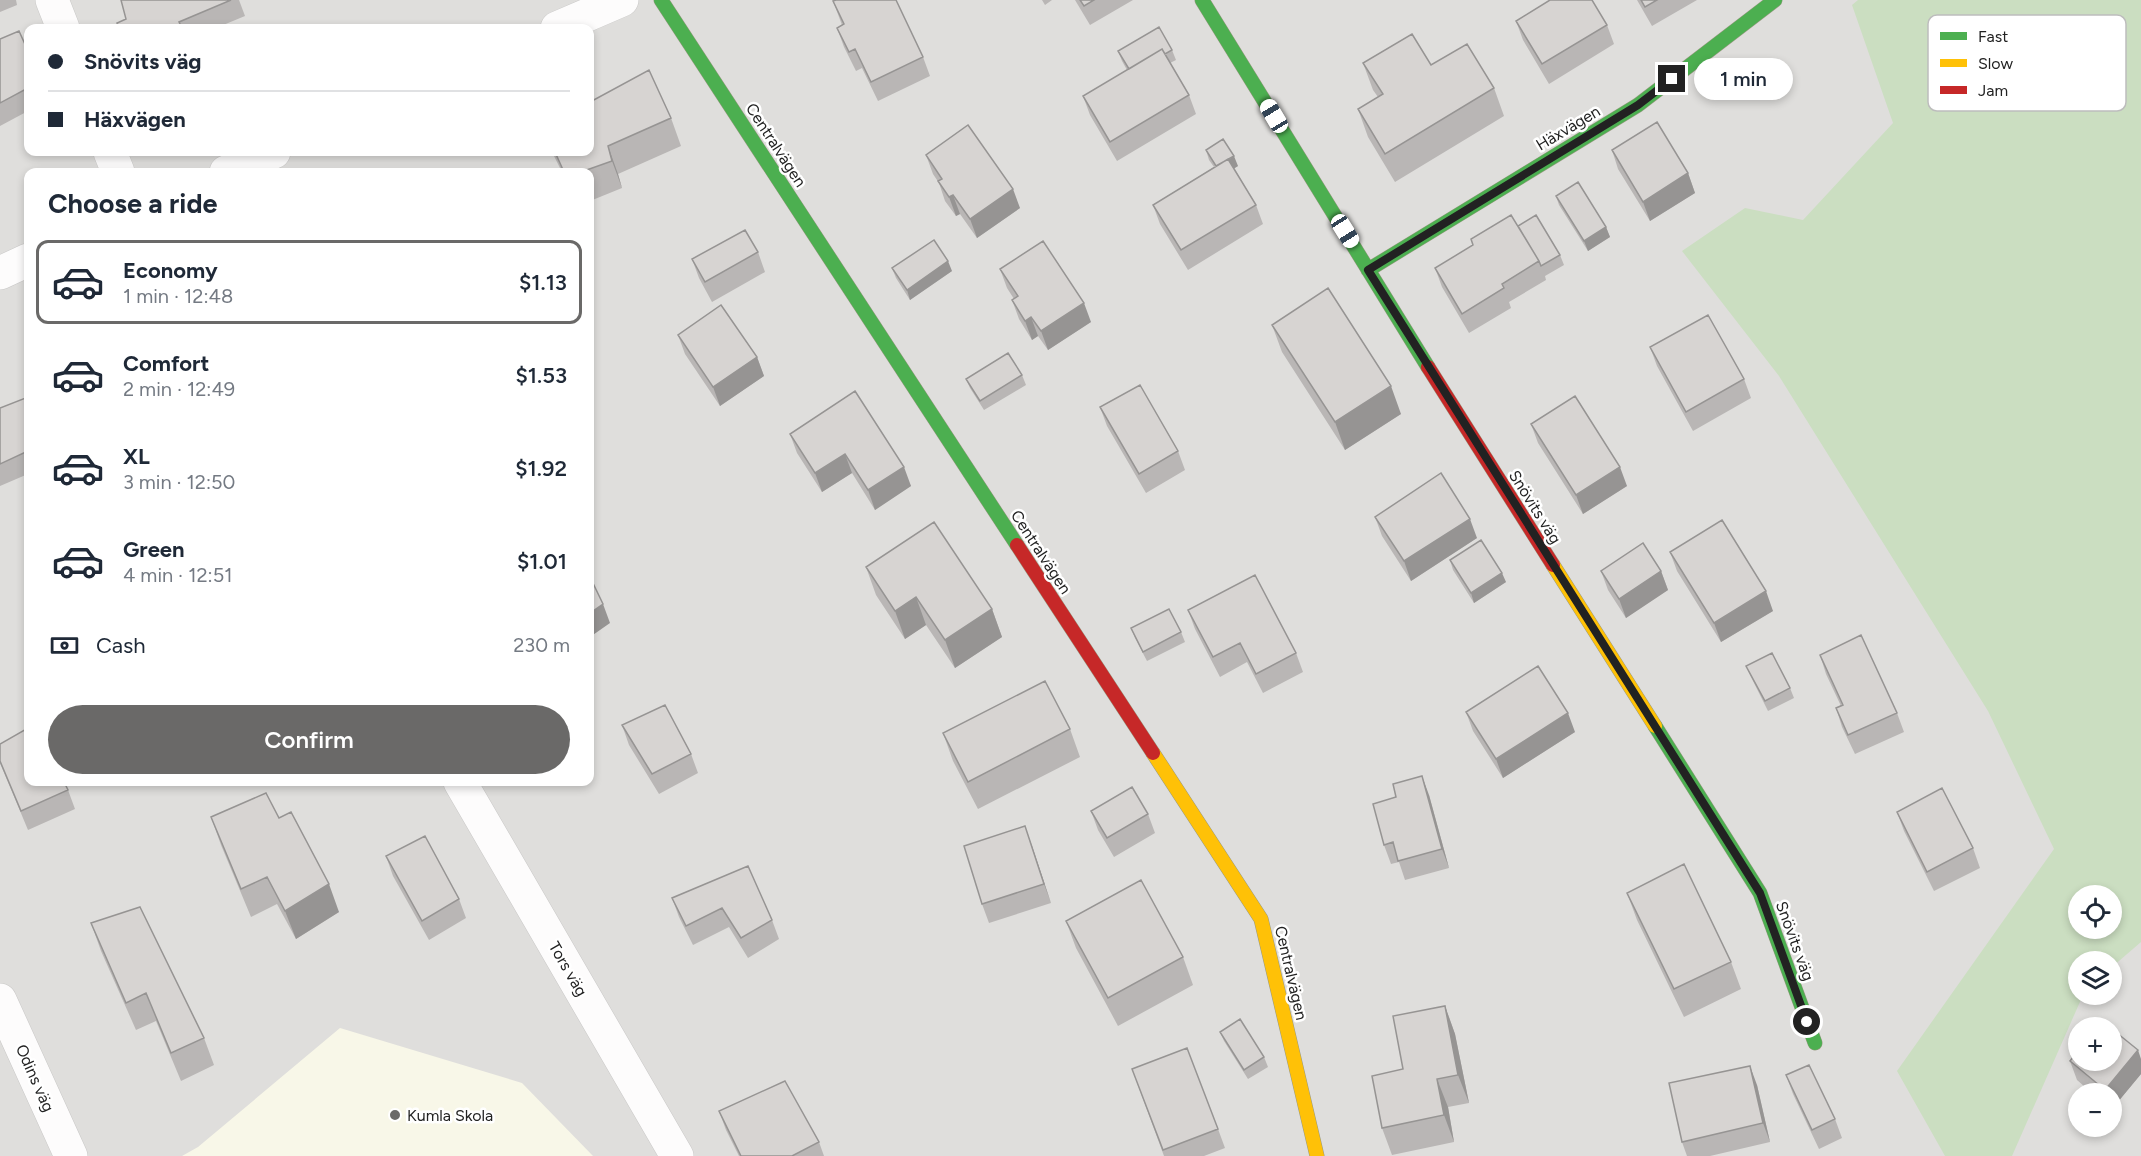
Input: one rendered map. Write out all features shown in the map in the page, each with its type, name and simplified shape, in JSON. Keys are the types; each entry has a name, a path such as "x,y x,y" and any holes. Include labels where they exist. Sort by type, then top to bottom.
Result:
{"street":[{"path":"52,0 61,24"},
{"path":"566,24 622,0"},
{"name":"Centralvägen","path":"661,0 1261,919 1317,1156"},
{"name":"Snövits väg","path":"1202,0 1368,270 1760,893 1815,1043"},
{"name":"Häxvägen","path":"1368,270 1638,105 1775,0"},
{"path":"236,168 264,156"},
{"path":"0,273 24,262"},
{"name":"Tors väg","path":"462,786 677,1156"},
{"name":"Odins väg","path":"0,1000 71,1156"}],"shaded area":[{"path":"0,0 2141,0 2141,1156 0,1156"},
{"name":"Kumla Skola","path":"340,1028 522,1083 593,1156 182,1156 198,1147"}],"green space":[{"path":"1858,0 2141,0 2141,942 2122,958 2122,951 2068,951 2068,1005 2079,1005 2073,1017 2068,1017 2068,1029 2012,1156 1945,1156 1897,1071 2054,849 1988,711 1779,376 1682,251 1745,208 1803,220 1893,123 1852,5"}],"building":[{"path":"121,0 231,0 179,22 180,24 117,23 126,19"},
{"path":"896,0 923,57 871,82 855,49 849,52 837,28 844,24 833,1"},
{"path":"1080,0 1094,0 1084,6"},
{"path":"1550,0 1592,0 1607,25 1542,64 1516,21"},
{"path":"1641,0 1657,0 1645,7"},
{"path":"1159,27 1172,50 1165,54 1162,49 1129,69 1118,51"},
{"path":"19,31 24,42 24,90 0,103 0,39"},
{"path":"1412,34 1431,65 1467,44 1494,88 1385,154 1358,109 1383,94 1363,63"},
{"path":"1162,49 1189,95 1110,142 1083,96"},
{"path":"649,70 671,118 608,146 612,161 592,168 562,168 557,156 594,156 594,100"},
{"path":"1657,122 1688,173 1643,202 1612,150"},
{"path":"968,125 1013,189 970,219 953,195 949,197 938,181 942,179 926,155"},
{"path":"1223,139 1234,156 1216,166 1206,150"},
{"path":"1228,159 1256,205 1181,250 1153,205"},
{"path":"1578,182 1606,227 1584,241 1556,196"},
{"path":"1511,215 1539,261 1502,284 1504,288 1462,314 1435,268 1473,245 1471,239"},
{"path":"1536,215 1560,255 1541,266 1518,226"},
{"path":"745,230 758,252 705,282 692,259"},
{"path":"934,240 948,261 907,290 892,268"},
{"path":"1043,241 1084,303 1041,331 1031,317 1025,321 1012,300 1018,296 1000,269"},
{"path":"1328,288 1391,386 1335,422 1272,325"},
{"path":"721,305 757,357 713,387 678,335"},
{"path":"1708,315 1744,379 1686,412 1650,347"},
{"path":"1008,353 1022,375 980,401 966,379"},
{"path":"1140,385 1178,451 1139,474 1100,407"},
{"path":"855,391 904,467 868,490 845,454 815,473 790,434"},
{"path":"1575,396 1620,467 1576,495 1531,424"},
{"path":"24,399 24,453 0,464 0,408"},
{"path":"1441,473 1470,519 1404,561 1375,517"},
{"path":"1722,520 1766,591 1714,623 1670,552"},
{"path":"934,522 992,609 945,640 916,597 895,611 866,567"},
{"path":"1481,540 1502,573 1471,593 1450,560"},
{"path":"1643,543 1661,571 1619,599 1601,571"},
{"path":"1255,575 1296,653 1256,674 1240,643 1213,657 1188,610"},
{"path":"594,585 603,604 594,610"},
{"path":"1169,609 1181,632 1143,652 1131,628"},
{"path":"1861,635 1897,713 1848,735 1836,708 1843,705 1820,655"},
{"path":"1772,653 1790,688 1765,701 1746,666"},
{"path":"1538,666 1568,713 1496,759 1466,712"},
{"path":"1045,681 1070,729 968,782 943,733"},
{"path":"665,705 691,754 652,774 622,725"},
{"path":"24,730 24,786 66,786 68,790 21,811 0,761 0,744"},
{"path":"1422,776 1442,849 1398,861 1393,842 1384,845 1373,804 1396,797 1393,784"},
{"path":"1132,787 1148,814 1107,838 1091,811"},
{"path":"1942,788 1973,848 1927,872 1897,812"},
{"path":"266,793 279,818 291,812 329,884 285,911 267,877 241,889 211,817"},
{"path":"1025,826 1044,884 982,904 964,846"},
{"path":"425,836 459,899 422,921 386,856"},
{"path":"1684,864 1731,962 1674,989 1627,893"},
{"path":"748,866 772,920 741,938 722,908 686,926 672,898"},
{"path":"1141,880 1183,957 1108,998 1066,921"},
{"path":"140,907 204,1038 171,1053 146,993 126,1003 91,923"},
{"path":"1445,1006 1458,1075 1437,1079 1444,1115 1382,1128 1372,1076 1403,1069 1393,1016"},
{"path":"1240,1019 1264,1057 1244,1070 1220,1032"},
{"path":"2122,1037 2138,1050 2122,1069"},
{"path":"1187,1048 1218,1129 1163,1150 1132,1069"},
{"path":"1809,1065 1835,1119 1812,1130 1786,1075"},
{"path":"1750,1066 1763,1123 1682,1142 1669,1083"},
{"path":"2082,1071 2121,1071 2111,1083 2097,1083"},
{"path":"785,1081 819,1142 792,1156 741,1156 719,1111"}],"traffic: fast":[{"path":"661,0 1017,545"},
{"path":"1202,0 1428,367"},
{"path":"1368,270 1638,105 1775,0"},
{"path":"1655,726 1760,893 1815,1043"}],"traffic: slow":[{"path":"1553,565 1655,726"},
{"path":"1153,753 1261,919 1317,1156"}],"traffic: jam":[{"path":"1428,367 1553,565"},
{"path":"1017,545 1153,753"}],"place":[{"name":"Kumla Skola","path":"395,1115"}],"route":[{"path":"1672,79 1638,105 1368,270 1760,893 1807,1022"}]}
